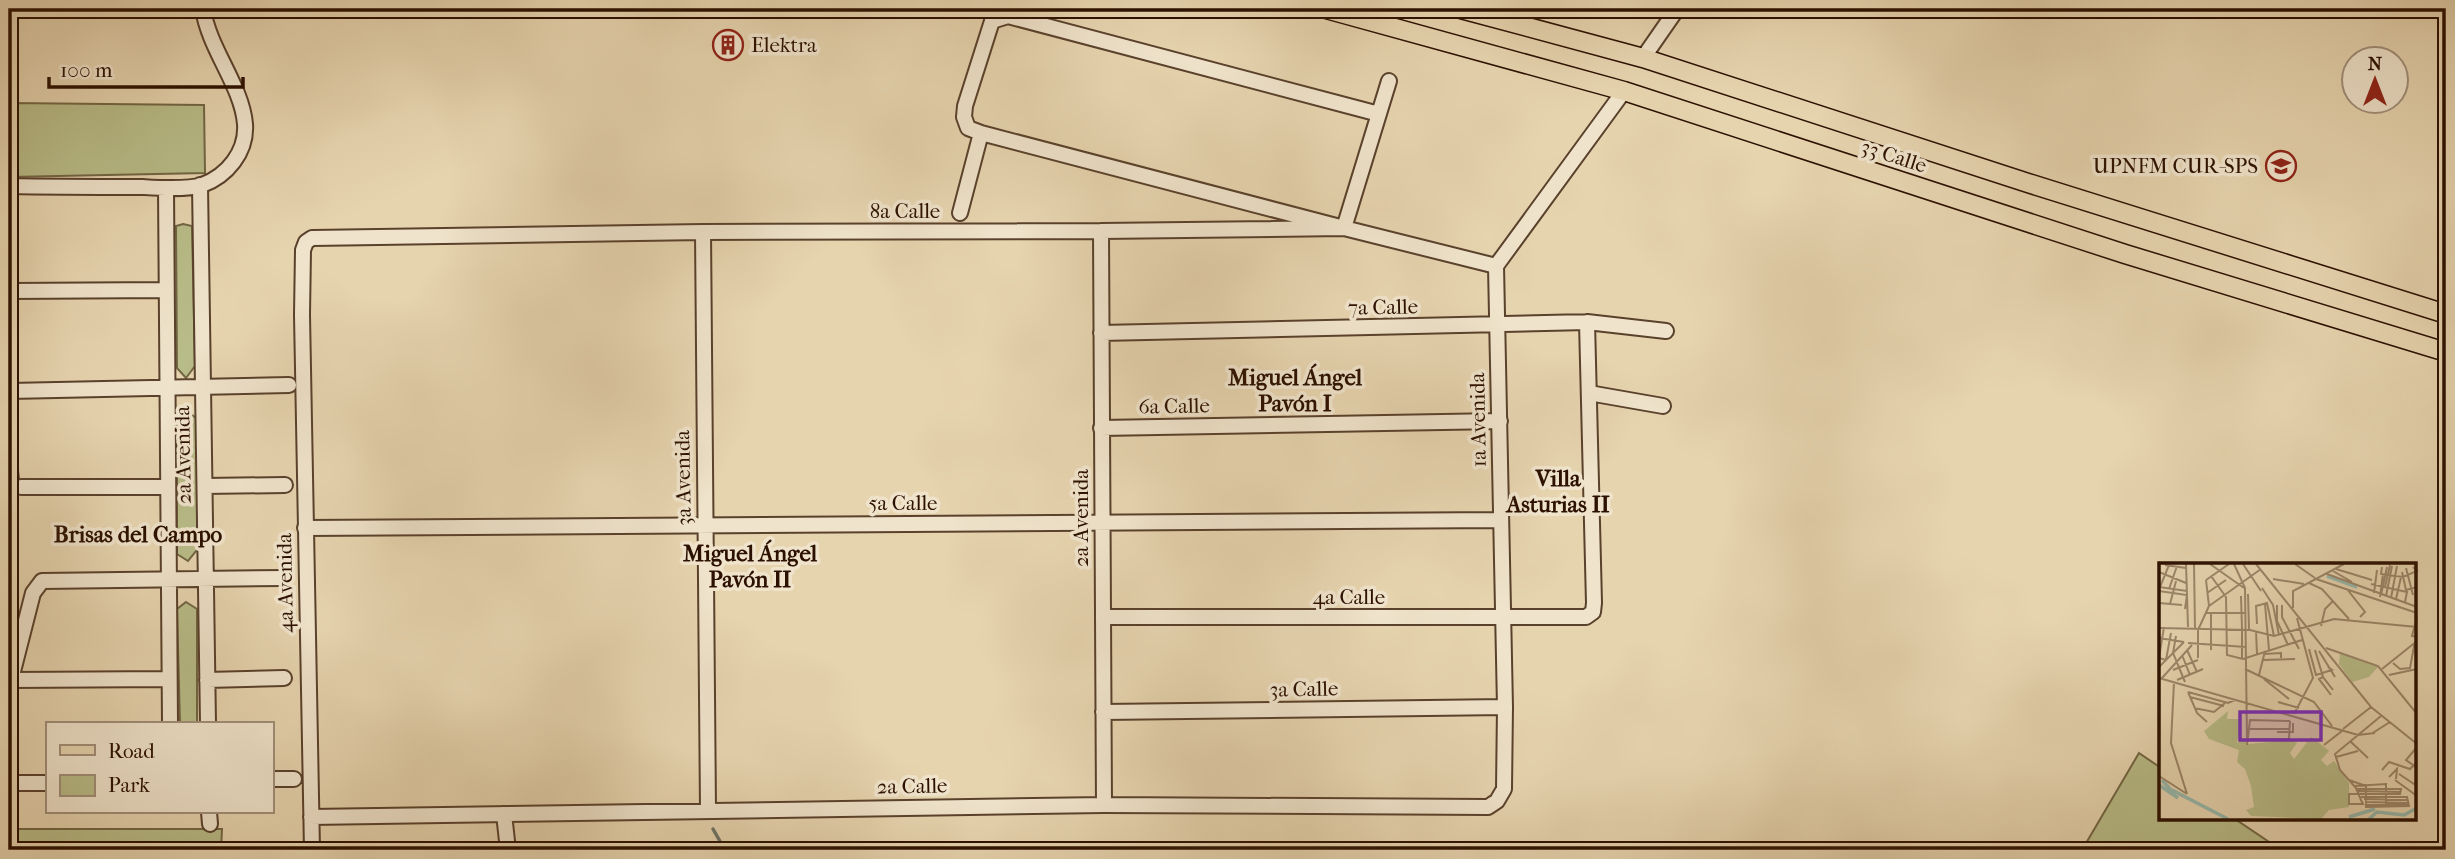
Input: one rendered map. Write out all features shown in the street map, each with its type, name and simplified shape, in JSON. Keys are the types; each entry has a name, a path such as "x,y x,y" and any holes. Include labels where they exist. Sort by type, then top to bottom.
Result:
{"main road":[{"name":"33 Calle","path":"1326,9 1624,92 2125,254 2446,352"},
{"name":"33 Calle","path":"1461,9 1643,58 2028,183 2446,314"}],"street":[{"path":"9,187 166,188 200,185 227,170 239,154 245,124 236,93 214,46 203,9"},
{"path":"1643,58 1677,9"},
{"path":"1379,114 1008,16 992,20 964,117 968,128 981,133 1344,228 1379,114 1388,81"},
{"path":"1496,267 1624,92"},
{"path":"960,214 981,133"},
{"name":"2a Avenida","path":"200,185 208,722"},
{"name":"2a Avenida","path":"166,188 170,722"},
{"name":"8a Calle","path":"309,239 320,236 1344,228 1496,267"},
{"name":"2a Avenida","path":"1101,231 1104,805"},
{"name":"3a Avenida","path":"703,232 708,810"},
{"name":"4a Avenida","path":"309,239 303,250 302,315 312,850"},
{"path":"9,248 10,391 289,385"},
{"name":"1a Avenida","path":"1496,267 1504,619 1504,789"},
{"path":"9,291 166,290"},
{"path":"1587,322 1589,393 1663,407"},
{"name":"7a Calle","path":"1101,333 1587,322 1666,331"},
{"name":"4a Calle","path":"1102,617 1586,617 1592,612 1589,393"},
{"name":"6a Calle","path":"1101,428 1500,421"},
{"path":"205,486 285,485"},
{"path":"21,487 168,487"},
{"name":"5a Calle","path":"306,528 1500,520"},
{"path":"169,679 10,683 36,586 51,579 284,578"},
{"path":"207,680 284,678"},
{"name":"3a Calle","path":"1103,712 1505,707"},
{"path":"273,779 294,779"},
{"path":"9,783 46,783"},
{"name":"2a Calle","path":"311,817 1104,805 1488,807 1497,801 1504,789"},
{"path":"504,814 508,850"}],"green space":[{"path":"9,103 204,105 205,173 9,177"},
{"path":"176,226 192,226 195,366 186,378 177,368"},
{"path":"184,408 197,419 197,550 188,561 177,554 177,420"},
{"path":"9,433 13,433 19,478 9,515"},
{"path":"186,602 197,609 197,722 180,722 177,609"},
{"path":"2139,753 2159,767 2159,820 2236,820 2281,850 2082,850"},
{"path":"9,829 222,829 221,850 9,850"}],"waterway":[{"path":"713,829 721,843 730,850"}],"place":[{"name":"Elektra","path":"728,45"},
{"name":"UPNFM CUR-SPS","path":"2281,166"}],"district":[{"name":"Miguel Ángel Pavón I","path":"1295,390"},
{"name":"Villa Asturias II","path":"1558,491"},
{"name":"Brisas del Campo","path":"138,534"},
{"name":"Miguel Ángel Pavón II","path":"750,566"}]}
